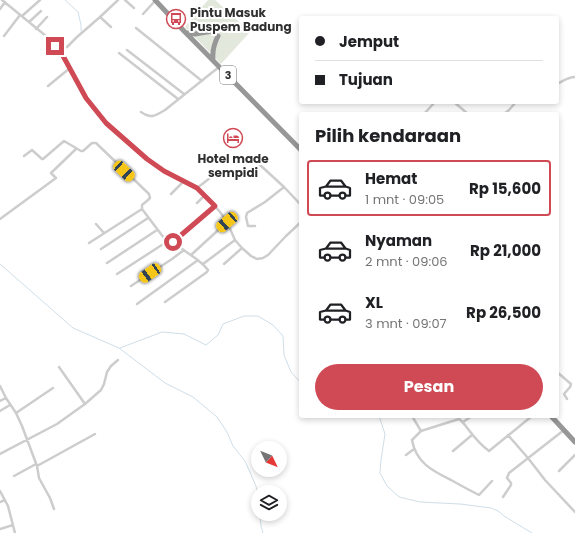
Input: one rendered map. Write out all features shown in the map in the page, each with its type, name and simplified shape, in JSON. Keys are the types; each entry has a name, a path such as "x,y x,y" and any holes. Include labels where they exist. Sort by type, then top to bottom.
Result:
{"highway":[{"name":"3","path":"155,0 299,148"},
{"path":"184,31 189,34 213,31"},
{"path":"213,60 213,48 218,36"},
{"path":"553,418 575,442"}],"street":[{"path":"4,36 21,15 40,0"},
{"path":"57,48 67,47 118,0"},
{"path":"125,0 134,8"},
{"path":"143,14 155,0"},
{"path":"0,9 3,1 46,36 62,54 86,98 106,123 152,163 197,188 215,206 227,222 235,240 254,258 263,258 268,255 299,224"},
{"path":"29,22 41,11"},
{"path":"36,29 47,17"},
{"path":"100,17 111,27"},
{"path":"136,28 202,81"},
{"path":"127,50 184,94"},
{"path":"119,53 178,99"},
{"path":"141,112 151,116 165,110 219,67"},
{"path":"48,86 70,68"},
{"path":"559,83 575,77"},
{"path":"426,112 433,104"},
{"path":"456,104 466,112"},
{"path":"506,112 514,104"},
{"path":"24,156 32,150 43,159 64,141 81,151 92,143 96,143 148,194 150,198 142,207 89,243"},
{"path":"0,219 56,178 51,173 76,149"},
{"path":"259,164 299,203"},
{"path":"197,188 214,175"},
{"path":"171,194 184,182"},
{"path":"255,226 248,226 246,217 247,213 265,202 284,187"},
{"path":"197,203 204,195"},
{"path":"173,242 215,206"},
{"path":"142,207 148,218 164,238 173,242 198,260 208,270 165,302"},
{"path":"101,249 148,218"},
{"path":"191,255 227,222"},
{"path":"96,224 104,233"},
{"path":"107,263 157,230"},
{"path":"203,264 235,240"},
{"path":"117,274 168,241"},
{"path":"224,264 242,248"},
{"path":"131,286 184,250"},
{"path":"137,304 198,260"},
{"path":"0,454 57,424 85,404 101,390 107,372 118,360"},
{"path":"59,367 85,404"},
{"path":"559,374 571,384 564,394 567,399"},
{"path":"0,386 16,413 28,440 39,478 54,509"},
{"path":"16,413 53,388"},
{"path":"0,401 6,398"},
{"path":"0,411 10,405"},
{"path":"413,418 421,431"},
{"path":"463,422 469,418"},
{"path":"492,481 479,495 436,474 423,462 414,449 412,440 421,431 459,419 463,422 472,435 489,451 529,418"},
{"path":"503,497 511,485 507,475 564,430"},
{"path":"14,476 95,434"},
{"path":"453,451 472,435"},
{"path":"508,435 575,512"},
{"path":"406,455 414,449"},
{"path":"559,471 575,455"},
{"path":"0,491 8,506 15,533"},
{"path":"0,502 5,500"},
{"path":"0,529 13,525"}],"shaded area":[{"path":"208,0 215,0 250,32 221,64 185,27"}],"waterway":[{"path":"65,0 78,12 81,31"},
{"path":"0,264 73,328 119,348 165,383 193,397 217,417 227,432 233,446 245,461 256,485"},
{"path":"120,348 162,332 184,334 206,345 218,335 223,324 244,316 258,316 273,325 283,336 284,355 291,372 299,381"},
{"path":"380,418 385,434 380,473 387,486 399,497 420,502 460,504 491,508 532,533"},
{"path":"261,521 263,533"}],"place":[{"name":"Pintu Masuk Puspem Badung","path":"176,19"},
{"name":"Hotel made sempidi","path":"233,138"}],"route":[{"path":"55,46 62,54 86,98 106,123 147,159 164,171 197,188 215,206 173,242"}]}
